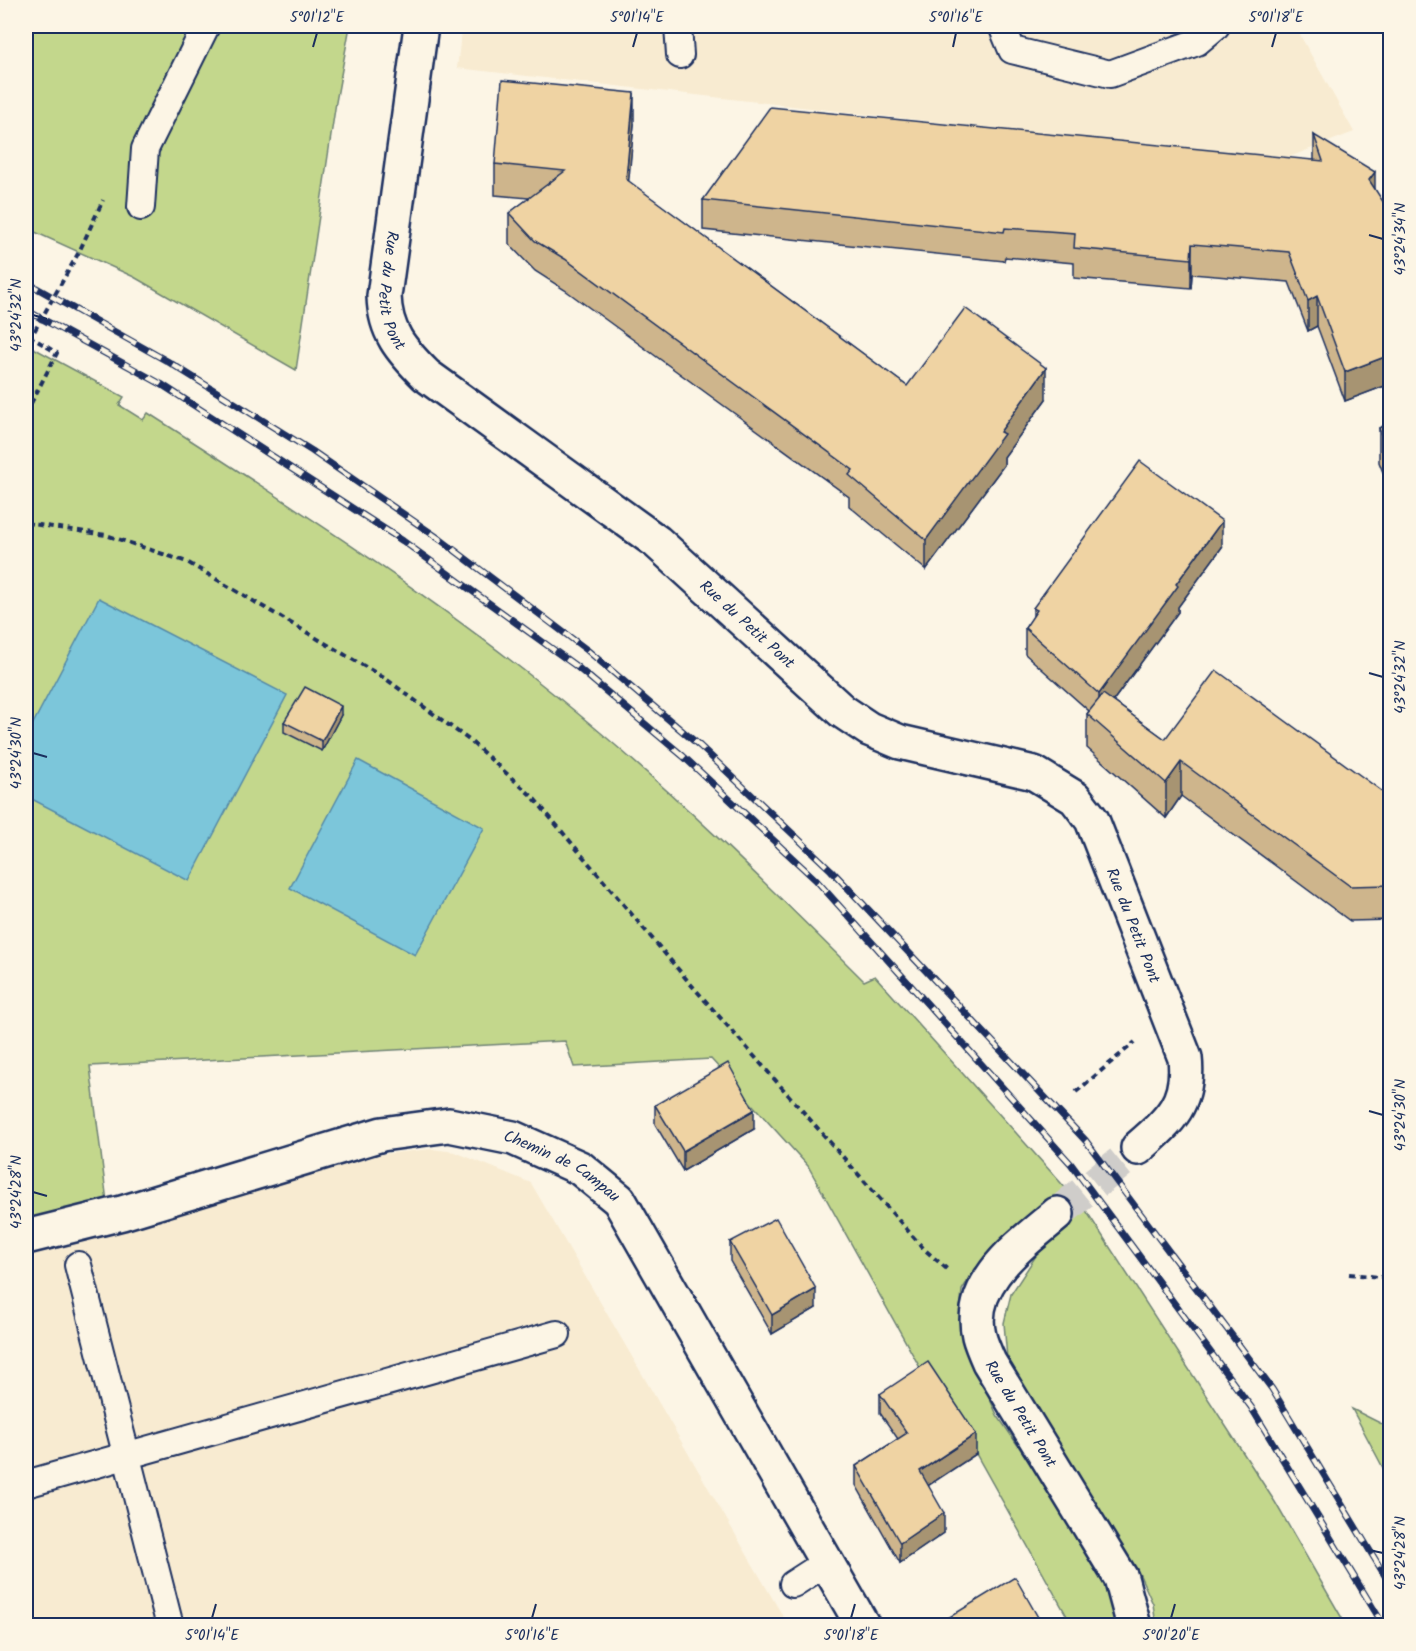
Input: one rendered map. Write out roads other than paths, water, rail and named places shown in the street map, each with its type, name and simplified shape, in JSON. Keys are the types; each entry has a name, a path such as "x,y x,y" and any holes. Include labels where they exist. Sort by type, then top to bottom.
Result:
{"street":[{"name":"Rue du Petit Pont","path":"421,26 384,296 385,315 395,339 426,375 657,542 842,711 869,729 900,742 1034,772 1075,798 1092,820 1185,1058 1187,1078 1180,1103 1167,1122 1138,1148"},
{"name":"Chemin de Campau","path":"26,1237 122,1213 382,1134 449,1125 513,1138 580,1168 620,1200 863,1626"},
{"name":"Rue du Petit Pont","path":"1057,1214 1005,1259 988,1282 978,1305 978,1334 989,1362 1121,1578 1134,1626"}],"lane":[{"path":"141,207 145,149 206,26"},
{"path":"678,26 680,55"},
{"path":"1002,26 1012,50 1110,74 1197,42 1216,26"},
{"path":"78,1265 170,1626"},
{"path":"26,1484 557,1334"},
{"path":"793,1584 827,1562"}],"water":[{"path":"99,598 287,695 189,881 26,796 26,737"},
{"path":"358,760 484,828 415,955 290,888"}],"tunnel":[{"path":"1057,1214 1138,1148"}],"railway":[{"path":"26,282 167,361 312,451 441,540 587,650 700,746 831,870 1086,1141 1272,1389 1390,1584"},
{"path":"26,310 161,384 403,541 576,666 683,756 816,880 1071,1164 1251,1407 1384,1626"}]}
